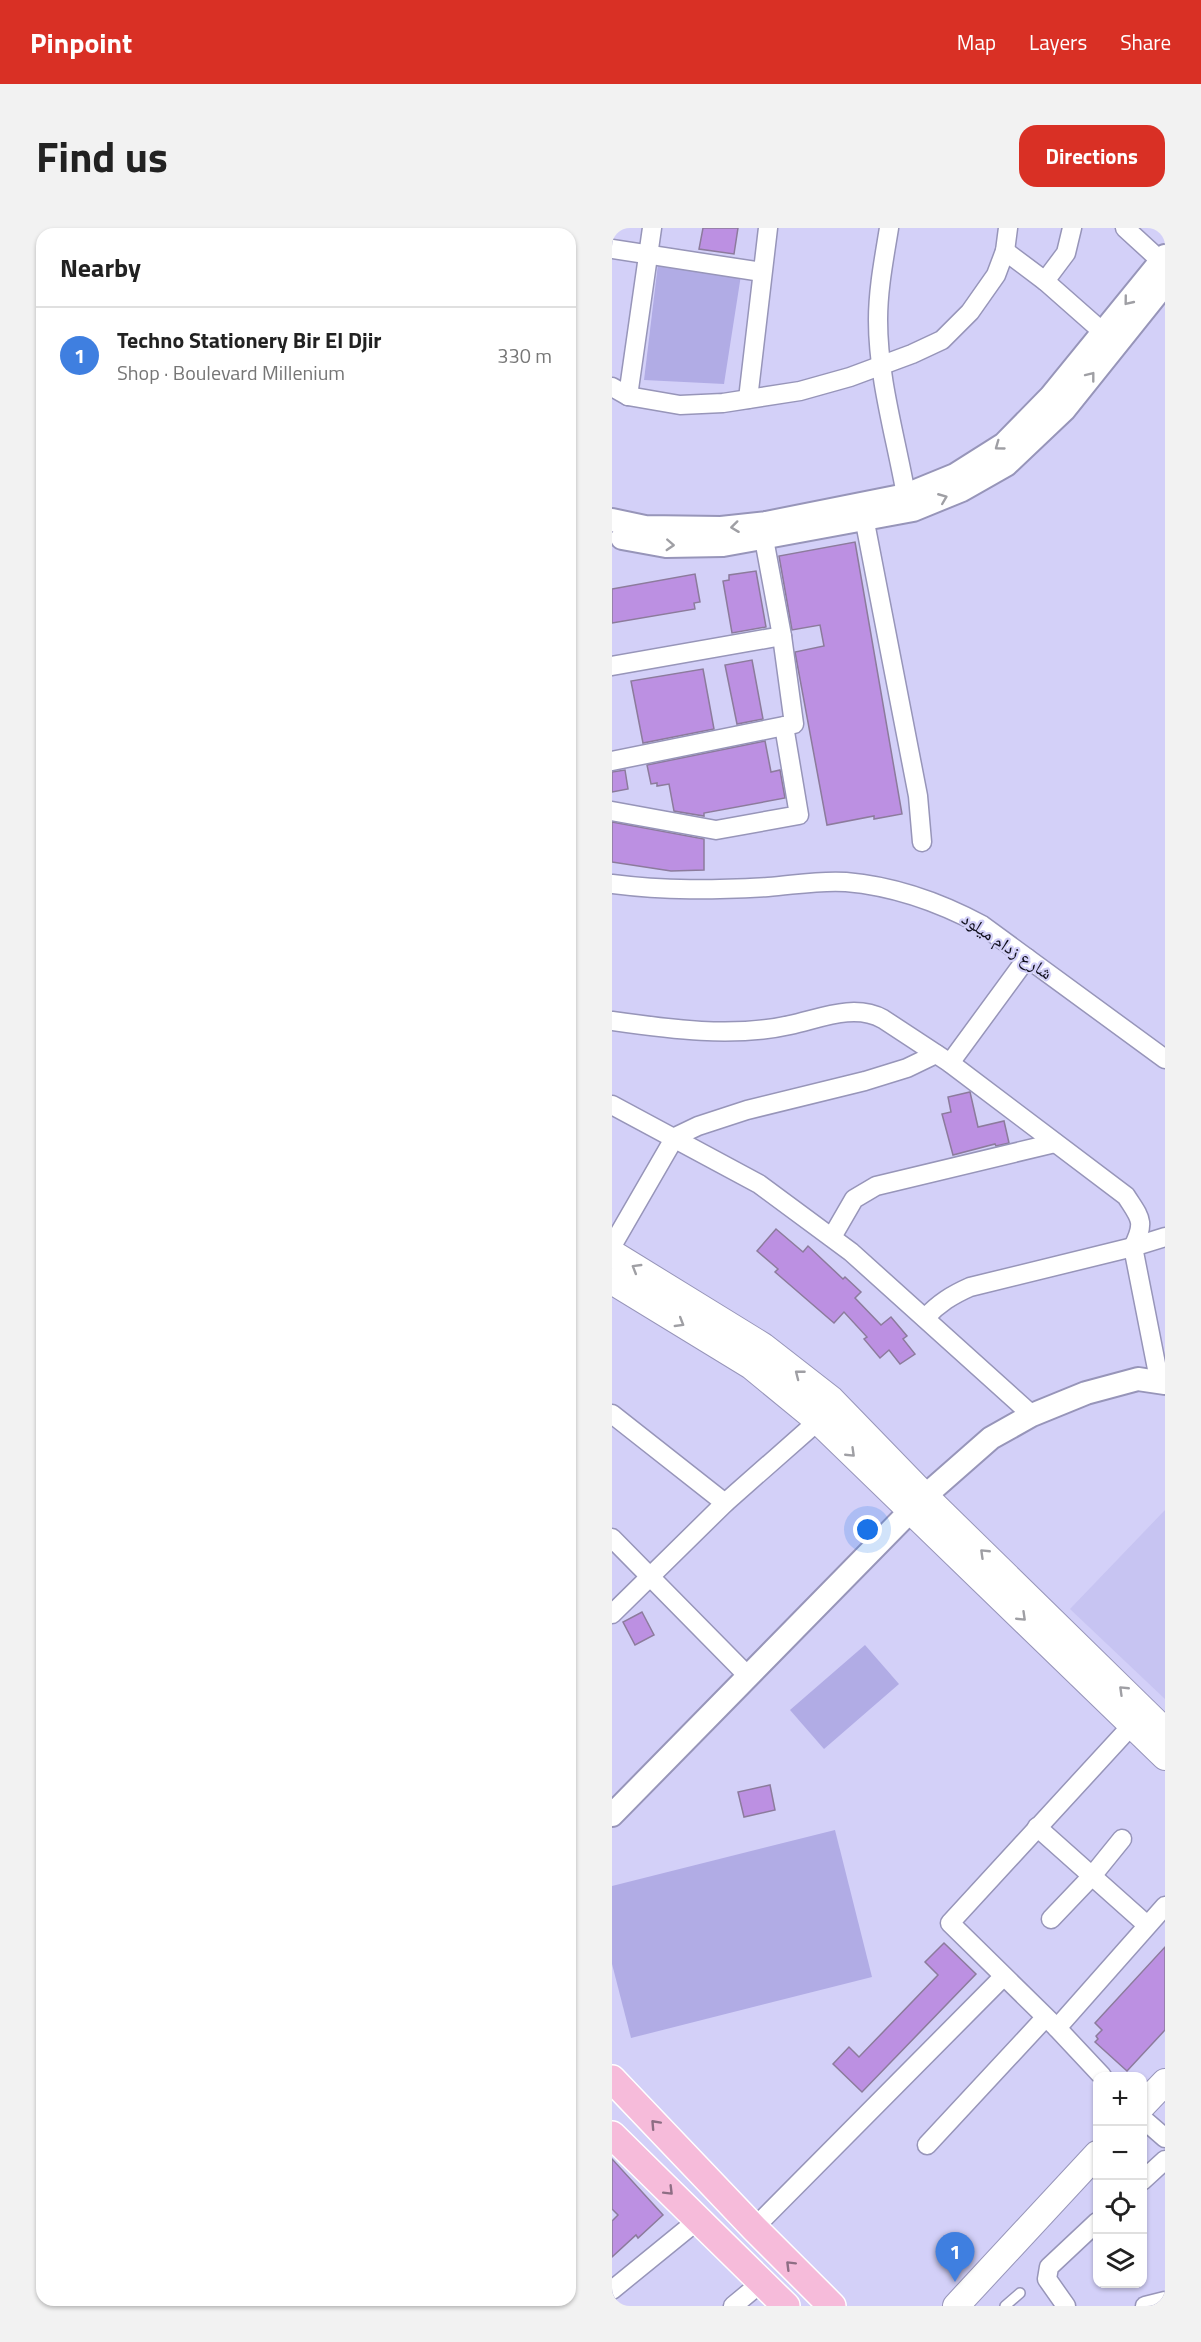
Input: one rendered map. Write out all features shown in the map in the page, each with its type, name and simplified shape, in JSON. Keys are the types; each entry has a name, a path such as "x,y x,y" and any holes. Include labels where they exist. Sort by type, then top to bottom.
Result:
{"main road":[{"path":"612,1253 763,1346 1165,1757"},
{"path":"612,1281 824,1410"},
{"path":"918,1503 1165,1731"},
{"path":"612,2079 832,2306"},
{"path":"1147,2102 1165,2082"},
{"path":"612,2135 786,2306"},
{"path":"956,2306 1093,2159"}],"street":[{"path":"628,396 652,228"},
{"path":"748,399 768,228"},
{"path":"889,228 880,288 878,321 882,365 910,502"},
{"path":"612,387 628,396 680,405 723,403 800,391 850,377 927,348 942,340 954,329 970,312 996,275 1005,251 1008,228"},
{"path":"1046,281 1066,253 1072,228"},
{"path":"1109,338 1163,259 1125,228"},
{"path":"612,249 762,272"},
{"path":"1005,251 1046,281 1109,338"},
{"path":"612,536 666,546 723,545 764,539 863,512 910,502 1004,444 1165,284"},
{"path":"612,520 645,527 721,528 863,512"},
{"path":"863,512 918,796 922,842"},
{"path":"612,760 794,724 782,636 764,539"},
{"path":"612,666 782,636"},
{"path":"612,811 716,830 799,815 784,726"},
{"name":"شارع زدام ميلود","path":"612,884 657,890 716,889 823,882 862,884 892,890 951,909 982,925 1165,1059"},
{"path":"612,1246 675,1137 698,1126 747,1110 943,1059 1027,958"},
{"path":"612,1021 728,1032 788,1026 842,1013 862,1012 883,1019 943,1059 1126,1196 1142,1227 1133,1247 1157,1377 1086,1393 1032,1415 992,1438 918,1503 612,1815"},
{"path":"612,1105 759,1184 851,1252 1032,1415"},
{"path":"832,1238 854,1199 876,1186 1055,1143"},
{"path":"925,1318 936,1305 970,1287 1165,1237"},
{"path":"612,1614 824,1410"},
{"path":"612,1414 725,1503"},
{"path":"612,1538 747,1675"},
{"path":"1098,2072 950,1923 1132,1725"},
{"path":"1037,1827 1147,1925"},
{"path":"1052,1919 1122,1839"},
{"path":"927,2145 1165,1906"},
{"path":"754,2228 1004,1977"},
{"path":"1147,2122 1165,2138"},
{"path":"1144,2180 1165,2160"},
{"path":"612,2290 698,2220"},
{"path":"1066,2306 1047,2279 1049,2267 1093,2227"},
{"path":"733,2306 762,2282"},
{"path":"1145,2306 1165,2301"}],"lane":[{"path":"1005,2306 1020,2293"}],"shaded area":[{"path":"658,264 741,275 724,384 644,380"},
{"path":"1165,1510 1165,1699 1070,1609"},
{"path":"865,1645 899,1684 824,1749 790,1710"},
{"path":"835,1830 872,1977 631,2038 612,1964 612,1886"}],"building":[{"path":"703,228 738,228 734,254 699,249"},
{"path":"855,542 902,814 874,819 874,816 827,825 795,652 824,646 820,625 792,630 779,556"},
{"path":"756,571 766,627 732,633 723,581 729,580 729,575"},
{"path":"695,574 700,602 694,603 695,609 612,623 612,589"},
{"path":"752,660 763,719 737,724 725,665"},
{"path":"703,669 714,729 643,743 631,681"},
{"path":"765,741 771,772 780,770 785,798 704,813 704,816 674,811 669,784 657,786 657,783 651,784 647,765"},
{"path":"625,770 628,789 612,792 612,772"},
{"path":"612,822 704,839 704,870 671,871 612,862"},
{"path":"970,1092 978,1127 1004,1121 1009,1143 996,1146 995,1144 953,1155 942,1114 951,1112 948,1097"},
{"path":"776,1229 803,1252 808,1246 843,1279 845,1277 861,1292 855,1298 881,1325 891,1317 907,1336 903,1339 915,1354 900,1364 889,1350 880,1358 864,1339 867,1337 844,1312 834,1323 775,1272 778,1269 757,1251"},
{"path":"642,1612 654,1635 635,1645 623,1622"},
{"path":"770,1785 775,1810 744,1817 738,1792"},
{"path":"944,1943 976,1974 862,2092 833,2064 849,2047 859,2057 938,1975 925,1962"},
{"path":"1165,1947 1165,2030 1127,2071 1095,2042 1098,2039 1096,2036 1102,2030 1095,2023"},
{"path":"612,2159 663,2215 638,2238 636,2235 612,2257 612,2221 618,2215 612,2209"}],"place":[{"name":"Techno Stationery Bir El Djir","path":"955,2282"}]}
